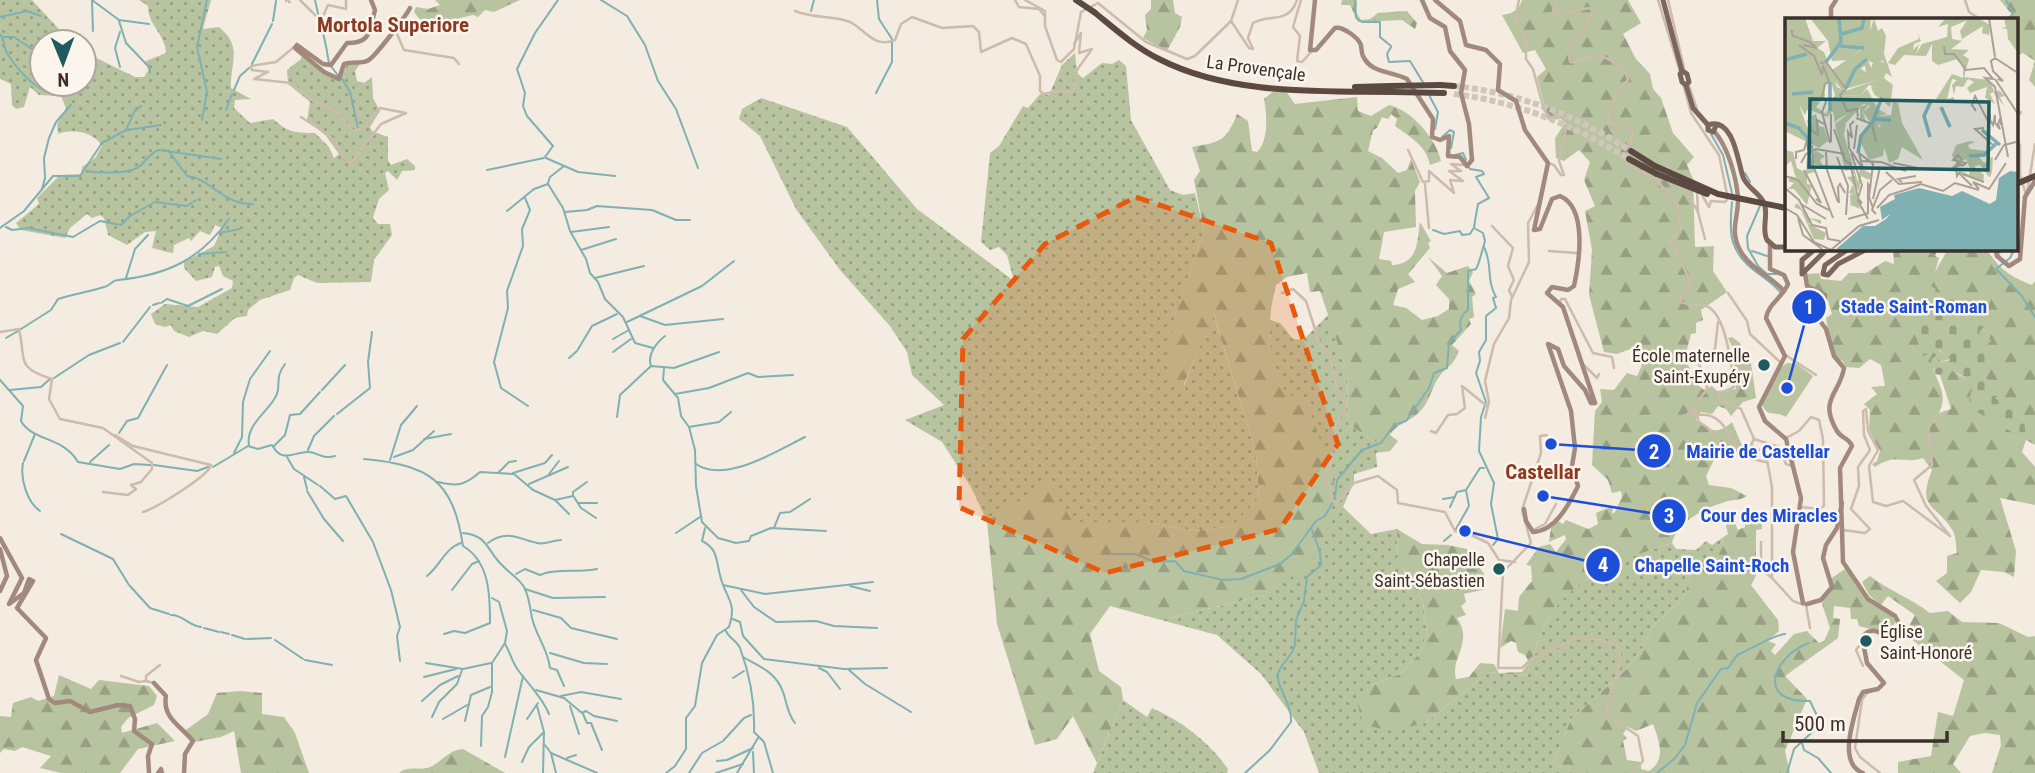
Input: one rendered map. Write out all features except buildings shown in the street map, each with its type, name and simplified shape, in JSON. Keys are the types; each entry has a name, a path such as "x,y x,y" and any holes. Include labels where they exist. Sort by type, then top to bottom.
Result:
{"highway":[{"name":"La Provençale","path":"1079,0 1144,47 1171,62 1222,77 1272,85 1317,88 1444,93 1454,90 1440,85 1392,89"},
{"path":"1631,151 1656,166 1718,194 1785,210"},
{"path":"1629,159 1657,174 1717,198 1785,210"}],"main road":[{"path":"1660,0 1697,112 1710,129 1723,128 1732,140 1741,158 1744,180 1764,203 1764,235 1769,246 1785,248"},
{"path":"1805,269 1804,259 1814,250"},
{"path":"1805,269 1826,250"},
{"path":"1847,250 1825,265 1823,274 1828,275 1838,264 1866,250"}],"street":[{"path":"300,0 321,21 328,5 346,9 346,0"},
{"path":"301,117 329,135 349,164 354,163 381,124 406,112 378,109 365,127 354,132 335,110 312,100 292,83 254,79 268,72 251,66 276,62 297,45 323,64 331,65 347,43 359,44 365,40 375,10 371,0"},
{"path":"1015,0 1019,7 1039,9 1045,17"},
{"path":"1025,0 1043,9 1046,30 1058,62 1064,62 1070,55 1080,14 1098,3 1146,42 1187,59 1195,56 1231,21 1238,0"},
{"path":"1231,21 1249,48 1253,49 1248,38 1253,23 1282,19 1299,0"},
{"path":"1299,0 1293,27 1300,37 1297,61 1302,62 1312,51 1319,48 1332,29 1343,28 1360,42 1363,58 1382,72 1408,80 1433,119 1432,137 1440,140 1449,136 1448,156 1460,157 1467,165"},
{"path":"1312,51 1308,44 1310,26 1316,15 1315,0"},
{"path":"1422,0 1430,18 1445,27 1450,51 1465,71 1461,93 1469,126 1472,160 1467,165 1451,164 1460,172 1449,170 1463,181 1450,180 1454,193 1429,171 1429,181 1425,184"},
{"path":"1435,0 1461,22 1466,45 1486,50 1500,64 1498,90 1516,101 1525,130 1548,163 1554,164 1561,175 1564,175 1559,161 1567,124 1564,117 1550,117 1544,110 1533,69 1526,59 1526,39 1515,19 1519,0"},
{"path":"1556,0 1553,10 1555,15 1589,8 1593,11 1569,54 1570,62 1597,56 1622,67 1628,74 1628,80 1618,89 1612,103 1609,122 1633,130 1627,165 1655,178 1678,205 1676,214 1682,227 1671,242 1691,283 1678,301 1710,307 1732,354 1734,387 1719,394 1718,399 1741,409 1754,439 1777,446 1787,466 1793,466"},
{"path":"1668,0 1683,72"},
{"path":"1831,18 1830,9 1836,0"},
{"path":"1965,0 1969,12 1978,18"},
{"path":"294,47 324,72 339,79 345,64 366,62 373,58 394,27 404,20 410,8"},
{"path":"795,11 813,19 848,21 869,37 884,42 895,40 901,24 912,18 942,28 975,27 979,32 981,52 1012,38 1026,44 1040,76 1040,91 1044,94 1057,91 1069,93 1074,90 1077,70 1092,51 1089,48 1083,54 1079,53 1081,33 1074,44"},
{"path":"394,27 403,49 455,59 458,64"},
{"path":"1686,84 1688,107 1710,129 1728,153 1738,201 1733,229 1741,251 1784,291"},
{"path":"2018,116 2021,112"},
{"path":"1710,129 1719,155 1728,198"},
{"path":"2018,142 2018,170"},
{"path":"1998,250 2007,265 2016,263 2022,255 2027,194 2035,144"},
{"path":"1408,150 1425,184 1429,228"},
{"path":"1662,157 1674,177 1688,191 1698,212 1705,239"},
{"path":"1524,509 1532,530 1535,533 1542,531 1562,515 1577,486 1572,466 1572,411 1566,389 1557,373 1554,354 1546,345 1558,349 1567,371 1594,404 1592,391 1581,369 1575,338 1560,303 1549,298 1547,291 1552,287 1573,288 1581,253 1578,227 1565,198 1552,199 1540,229 1534,230 1548,163"},
{"path":"2027,194 2035,179"},
{"path":"1699,182 1708,207 1711,201 1725,202 1728,198"},
{"path":"2018,184 2027,194"},
{"path":"1698,212 1697,190 1702,192"},
{"path":"1728,198 1738,201"},
{"path":"1485,418 1485,381 1494,344 1509,318 1512,297 1519,288 1529,262 1528,223 1541,199"},
{"path":"1492,226 1513,248 1508,264 1514,280 1509,290 1512,297"},
{"path":"1769,246 1770,270 1785,276 1788,284 1769,308 1766,318 1785,356 1816,375"},
{"path":"1549,251 1581,253"},
{"path":"1805,269 1806,288 1824,293 1826,299 1817,310 1817,317 1826,329 1833,353 1844,368 1830,399 1830,414 1836,430 1852,444 1841,463 1844,530 1842,556 1846,567 1872,603 1891,612 1902,629 1900,636 1894,639 1877,630 1863,635 1862,642 1869,666 1883,681 1878,690 1867,693 1862,700 1856,748 1860,757 1880,773"},
{"path":"1282,293 1287,289 1297,291 1306,300 1320,345 1330,352 1334,380 1345,399 1346,406 1335,426 1330,467 1324,479 1334,503 1359,480 1378,476 1397,491 1398,503 1445,512 1455,531 1488,543 1499,560 1515,562"},
{"path":"1728,293 1747,321 1750,334 1781,363"},
{"path":"1560,303 1561,299 1565,299 1593,353 1612,357 1614,368"},
{"path":"1676,420 1691,412 1706,391 1708,381 1697,361 1715,349 1718,322"},
{"path":"0,332 19,329 23,363 36,375 52,379 49,397 60,419 93,425 143,449 211,467 206,475 164,499 156,508 143,512"},
{"path":"1785,356 1759,404 1763,418 1787,439 1801,507 1793,534 1793,552 1810,628"},
{"path":"1579,357 1597,378 1599,374"},
{"path":"1431,431 1436,433 1448,415 1457,414 1465,408 1462,386 1487,407"},
{"path":"1694,407 1699,422 1708,428 1720,443 1718,455"},
{"path":"1844,530 1865,533 1870,529 1851,509 1859,486 1858,467 1870,450 1864,431 1863,411 1866,409 1868,431 1878,450 1869,466 1873,502 1886,506 1903,501 1950,536 1926,506 1923,494 1914,483 1918,475 1932,465 1928,426 1945,412"},
{"path":"1691,412 1718,420 1734,438 1742,457 1760,462 1767,460"},
{"path":"1787,439 1811,417 1819,420 1823,439 1824,506 1819,509 1801,507"},
{"path":"103,492 128,495 136,488 131,485 141,482 153,467 152,463 115,435"},
{"path":"1547,435 1540,436 1541,453 1524,509 1523,519 1531,543 1515,562 1504,569 1500,595 1503,610 1498,639 1500,670 1522,668 1531,659 1576,638 1601,640 1618,646 1619,666 1606,701 1606,715 1638,736 1643,761 1632,773"},
{"path":"1754,439 1751,445 1766,454 1772,488 1772,578"},
{"path":"1761,542 1761,569 1804,602 1814,603 1827,595 1832,587 1824,562 1824,552 1837,528 1843,503"},
{"path":"1532,530 1545,524 1556,504"},
{"path":"0,538 22,578 9,604 13,604 23,593 29,579 33,580 30,590 17,608 45,636 36,660 49,699 55,704 70,701 90,712 130,705 135,719 134,731 152,744 148,756 149,773"},
{"path":"0,549 7,576 0,591"},
{"path":"1862,642 1856,650 1863,666"},
{"path":"146,681 146,675 160,665"},
{"path":"152,673 154,683 166,696 164,707 168,714 192,741 186,754 184,773"},
{"path":"121,676 139,682 154,683"},
{"path":"1863,773 1851,763 1849,745 1860,695 1866,691 1878,690"}],"highlighted area":[{"path":"1136,197 1271,243 1338,444 1280,529 1105,573 959,507 963,339 1045,244"}],"green space":[{"path":"0,0 32,0 58,28 28,28 28,94 24,107 16,109 12,105 11,84 0,79"},
{"path":"139,0 211,0 203,29 219,27 231,41 234,55 231,88 251,99 235,100 234,108 250,123 273,119 291,131 315,133 329,147 334,158 339,154 326,136 307,120 310,102 288,84 287,70 301,59 302,54 323,72 340,80 347,64 360,64 355,71 357,81 364,83 372,77 373,98 380,111 370,127 372,131 388,137 388,160 391,165 407,159 415,166 415,170 402,171 397,180 388,171 385,173 389,190 379,199 373,218 378,224 390,224 392,235 374,260 371,282 317,283 298,275 294,278 290,290 260,300 248,310 247,316 235,318 217,334 203,331 189,337 174,331 171,325 165,327 155,324 151,314 165,304 198,307 232,288 233,281 223,276 219,266 215,267 212,277 196,281 184,268 184,262 214,246 222,228 215,225 210,235 200,231 191,241 189,238 174,245 173,253 152,248 156,231 145,232 127,245 108,235 104,218 100,215 92,218 87,214 70,228 65,238 21,230 16,223 39,204 37,198 60,175 81,174 82,167 95,158 102,146 94,137 82,132 58,134 57,124 66,108 62,98 98,98 98,59 135,77 144,77 148,71 146,61 166,53 148,6"},
{"path":"435,0 520,0 494,12 485,10 478,17 473,15 460,18 460,24 440,30 429,27 414,12 416,7 428,9 440,5"},
{"path":"1151,0 1173,0 1175,13 1182,17 1180,27 1167,51 1143,38 1147,30 1145,15 1151,9"},
{"path":"1342,0 1357,0 1356,12 1361,20 1370,19 1378,13 1407,11 1417,23 1415,29 1402,20 1358,22 1350,5 1341,5"},
{"path":"1522,0 1628,0 1641,23 1623,34 1636,59 1650,74 1653,89 1661,98 1673,133 1694,157 1687,165 1693,179 1695,247 1714,246 1713,271 1727,292 1701,310 1703,320 1696,323 1696,333 1691,334 1684,361 1690,368 1688,377 1704,390 1712,386 1717,391 1736,389 1733,348 1728,338 1732,337 1740,343 1745,356 1750,356 1756,398 1743,402 1731,416 1726,409 1718,406 1712,414 1701,412 1696,420 1714,430 1723,429 1732,422 1743,448 1732,455 1716,456 1706,476 1709,485 1731,488 1747,496 1717,504 1701,512 1680,529 1672,543 1602,570 1571,592 1547,621 1526,676 1489,672 1425,723 1392,731 1364,725 1357,703 1367,687 1400,674 1421,652 1427,632 1423,602 1398,561 1397,529 1422,544 1467,549 1484,574 1486,589 1464,594 1466,602 1461,606 1466,615 1457,618 1462,627 1463,642 1456,664 1456,679 1469,677 1480,663 1494,664 1499,673 1522,672 1529,662 1525,655 1518,652 1516,643 1511,641 1500,648 1505,609 1518,611 1519,597 1532,581 1531,566 1526,565 1539,547 1550,544 1556,552 1566,539 1565,535 1549,542 1551,528 1558,521 1563,524 1566,520 1588,529 1598,524 1596,513 1613,506 1612,514 1622,497 1621,491 1612,493 1608,480 1592,465 1595,411 1602,402 1600,389 1614,390 1627,373 1637,376 1642,365 1635,359 1633,348 1617,354 1604,352 1589,295 1592,250 1585,211 1595,206 1584,180 1590,162 1579,150 1564,161 1556,158 1555,138 1565,123 1561,119 1548,120 1537,77 1546,69 1535,50 1523,53 1502,15 1515,11"},
{"path":"2000,0 2035,0 2035,61 2023,53 2018,55 2018,18 2012,18 2013,16"},
{"path":"1075,53 1077,73 1083,78 1102,63 1112,64 1119,60 1126,66 1131,120 1170,190 1183,195 1195,193 1204,231 1172,325 1184,386 1213,313 1256,453 1259,498 1233,526 1194,531 1145,522 1110,525 1073,522 1008,508 987,521 971,487 942,442 905,420 944,405 912,375 907,352 890,326 840,270 796,209 760,136 739,119 742,109 761,98 847,127 917,209 1014,281 1007,255 999,247 990,250 981,242 990,153 999,146 1023,106 1028,108 1040,94 1049,95 1062,65"},
{"path":"2035,61 2035,87 2029,80"},
{"path":"1275,90 1285,90 1295,104 1357,97 1358,111 1371,116 1389,105 1406,113 1421,126 1434,143 1441,161 1430,165 1421,147 1395,126 1397,119 1391,114 1388,119 1382,117 1377,128 1373,130 1368,151 1382,158 1398,173 1407,170 1411,159 1420,182 1415,191 1416,227 1384,232 1379,259 1391,261 1392,265 1407,261 1417,244 1420,222 1431,241 1428,243 1430,248 1408,274 1415,282 1398,289 1393,305 1406,308 1422,320 1438,316 1449,309 1449,299 1436,285 1442,276 1428,257 1447,273 1468,266 1473,272 1469,281 1476,294 1472,297 1474,317 1469,319 1471,324 1452,345 1459,351 1436,382 1425,406 1390,435 1398,441 1390,451 1348,424 1347,371 1320,291 1310,292 1307,273 1287,277 1276,285 1270,315 1270,341 1275,366 1286,394 1307,401 1334,482 1329,526 1310,564 1265,595 1161,620 1110,606 1090,634 1099,671 1121,687 1123,700 1097,763 1073,716 1057,739 1035,745 997,624 987,521 1048,483 1073,522 1145,522 1194,531 1233,526 1259,498 1256,453 1214,315 1183,386 1170,375 1172,325 1204,231 1194,180 1200,171 1192,147 1221,139 1237,114 1248,121 1252,151 1257,152 1265,134 1264,99"},
{"path":"1893,250 1938,250 1935,256 1939,258 1935,272 1947,250 1987,250 2000,266 2017,279 2032,285 2035,281 2035,445 2026,440 2022,452 2035,467 2035,505 2000,498 2016,551 2014,577 2004,572 1981,570 1971,592 1960,603 1936,581 1947,573 1947,556 1957,553 1953,531 1927,499 1926,492 1932,470 1923,458 1889,460 1875,467 1872,464 1877,461 1880,451 1869,430 1870,410 1864,404 1877,394 1871,387 1885,386 1881,365 1870,359 1859,368 1846,367 1834,354 1826,318 1832,314 1827,298 1808,285 1806,277 1808,274 1819,273 1821,279 1841,281 1849,273 1866,273 1885,261 1894,264","holes":["1920,313 1967,326 1986,324 1979,333 1982,344 1982,379 1994,398 2018,414 1969,400 1973,389 1969,381 1948,368 1940,375 1951,409 1939,413 1943,396 1933,369 1937,357 1938,363 1950,359 1939,350 1923,355"]},
{"path":"1928,284 1952,300 1958,321 1967,326 1973,315 1986,324 1979,333 1991,340 1985,348 1993,366 1981,375 1992,382 1999,394 1995,398 2024,420 2026,440 1977,412 1969,400 1972,389 1963,376 1948,369 1940,375 1935,374 1931,360 1934,357 1937,356 1938,363 1950,360 1940,350 1923,356 1915,334 1920,313 1918,293"},
{"path":"1329,314 1347,371 1348,424 1390,451 1376,453 1377,467 1354,474 1354,482 1343,507 1371,534 1397,529 1398,561 1423,602 1427,632 1421,652 1400,674 1367,687 1425,723 1489,672 1526,676 1547,621 1558,605 1585,580 1619,562 1672,543 1676,549 1696,550 1706,541 1712,545 1722,538 1723,546 1713,565 1694,567 1683,599 1653,626 1643,647 1627,669 1571,719 1554,762 1573,773 1319,773 1304,732 1261,674 1217,635 1161,620 1265,595 1286,394 1272,362 1268,319 1280,323 1293,339 1303,340"},
{"path":"1787,363 1797,364 1813,376 1786,417 1768,412 1761,401 1780,368"},
{"path":"1747,512 1761,513 1762,529 1756,530 1756,576 1751,585 1778,620 1779,631 1768,641 1776,644 1771,651 1775,655 1794,634 1807,631 1819,643 1824,641 1830,628 1822,604 1831,585 1829,580 1845,569 1872,604 1890,614 1896,622 1886,633 1859,626 1857,619 1851,619 1850,608 1834,606 1833,618 1840,619 1838,638 1785,676 1807,699 1785,751 1790,773 1573,773 1554,762 1571,719 1627,669 1643,647 1653,626 1683,599 1694,566 1713,565 1723,546 1722,538 1728,534 1725,520 1732,517 1738,530 1745,527","holes":["1653,724 1660,755 1655,766 1649,771 1641,769 1641,762 1627,760 1623,741 1627,738 1623,734 1628,727 1636,731"]},
{"path":"1870,576 1930,613 1948,611 1962,622 1999,623 2028,637 2035,636 2035,773 1992,773 2001,745 2000,735 1985,733 1970,736 1953,764 1961,773 1898,773 1898,762 1931,756 1938,712 1953,716 1964,680 1905,634 1915,615 1888,596 1881,605 1869,595 1862,582"},
{"path":"59,675 91,689 99,680 149,686 157,696 154,705 128,718 121,727 122,733 157,723 175,741 138,749 120,773 61,773 40,768 51,756 22,747 15,751 4,749 0,753 0,716 11,717 13,703 31,697 38,701 54,696"},
{"path":"217,693 262,693 262,714 284,717 295,733 309,773 241,773 234,731 221,737 195,742 186,730 208,714"},
{"path":"1123,700 1147,717 1152,708 1184,726 1212,750 1228,769 1227,773 1093,773"},
{"path":"463,749 505,773 399,773 409,769 427,768"}],"waterway":[{"path":"92,0 119,20 149,24"},
{"path":"202,120 207,92 197,47 207,0"},
{"path":"315,0 319,18"},
{"path":"545,157 553,146 527,116 523,106 525,93 517,69 535,33 558,0"},
{"path":"601,0 627,16 645,45 658,81 676,109 698,168"},
{"path":"811,11 814,0"},
{"path":"877,0 879,19 892,39"},
{"path":"1355,0 1356,18 1362,22 1380,22 1380,37 1391,46"},
{"path":"2006,0 2013,13 2010,18"},
{"path":"92,1 93,28"},
{"path":"273,21 276,1"},
{"path":"0,17 27,11 41,16"},
{"path":"119,21 126,43 150,68 150,73"},
{"path":"321,23 327,51"},
{"path":"252,64 272,24"},
{"path":"120,32 115,48 120,67"},
{"path":"0,34 6,52 28,79"},
{"path":"4,37 14,37 28,46"},
{"path":"876,93 892,62 892,42"},
{"path":"1391,47 1387,54 1389,62 1410,61 1424,84"},
{"path":"327,52 329,63"},
{"path":"331,66 339,77"},
{"path":"234,90 240,76 249,68"},
{"path":"342,79 350,92 358,128"},
{"path":"226,110 232,94"},
{"path":"1429,95 1438,112 1435,129"},
{"path":"42,189 45,178 44,158 49,138 56,122 71,105"},
{"path":"0,228 24,211 53,176 80,176 102,143 126,130 134,112 141,106"},
{"path":"127,130 161,125"},
{"path":"1442,137 1450,130 1454,132 1451,148"},
{"path":"1711,134 1723,155 1732,193"},
{"path":"86,171 132,170 159,150 221,159"},
{"path":"168,150 187,176 203,181 233,200 253,204"},
{"path":"1455,155 1463,153 1466,160"},
{"path":"487,170 544,158"},
{"path":"546,158 578,172 615,176"},
{"path":"548,183 550,177 564,166"},
{"path":"1468,166 1484,174 1476,177 1489,198 1478,204 1474,227"},
{"path":"1745,173 1750,182"},
{"path":"548,184 563,208 570,231 605,299 623,317 635,343 653,348"},
{"path":"507,211 534,189 548,184"},
{"path":"525,198 530,210 522,229 523,246 507,291 508,308 494,362 501,388 528,406"},
{"path":"6,227 12,230 28,228 73,237 100,221 121,225 130,216 155,202 187,206 196,200"},
{"path":"1732,202 1731,234 1736,251 1749,266 1780,292"},
{"path":"565,212 597,206 652,210 676,220 690,220"},
{"path":"1760,206 1747,236 1748,248 1758,266 1767,274 1777,274"},
{"path":"21,329 51,310 58,299 106,286 116,280 152,274 181,263 206,245 229,219"},
{"path":"571,232 609,227"},
{"path":"1111,554 1135,554 1155,562 1175,561 1184,571 1223,580 1241,579 1280,564 1291,555 1316,521 1325,516 1335,498 1337,480 1362,450 1381,443 1394,425 1406,421 1429,388 1434,373 1447,368 1449,343 1461,330 1461,319 1468,310 1468,271 1476,269 1485,241 1483,233 1474,228"},
{"path":"219,233 240,229"},
{"path":"1433,230 1444,234 1460,231 1462,235 1470,234 1473,229"},
{"path":"126,278 135,249 148,235"},
{"path":"581,250 616,239"},
{"path":"1484,247 1496,297 1493,298 1496,308 1486,316 1486,340 1479,352 1480,361 1476,373 1486,402 1481,417 1479,451 1494,483 1491,504 1498,539 1493,545"},
{"path":"2014,250 2010,258 1996,269 2021,295 2035,317"},
{"path":"1752,251 1767,256"},
{"path":"199,254 226,252"},
{"path":"627,322 702,286 734,261"},
{"path":"595,278 644,266"},
{"path":"161,303 167,299 188,306 222,289"},
{"path":"153,305 159,303"},
{"path":"123,342 150,307"},
{"path":"569,358 577,351 592,326 617,314"},
{"path":"640,316 665,325 723,319"},
{"path":"613,339 629,330"},
{"path":"6,338 18,331"},
{"path":"337,414 370,388 368,362 372,332"},
{"path":"651,366 653,350 665,336"},
{"path":"613,352 631,339"},
{"path":"54,378 89,355 120,343"},
{"path":"234,453 242,437 243,402 250,379 270,351"},
{"path":"617,417 620,395 651,366 674,368 719,352"},
{"path":"249,445 251,429 276,397 280,374 285,364"},
{"path":"119,433 127,421 138,418 167,365"},
{"path":"322,390 345,365"},
{"path":"664,369 663,380 678,398 681,416 689,427 695,450 696,486 702,522 718,538 736,543 749,541 751,536 771,528 826,531"},
{"path":"675,394 709,388 748,373 758,377 793,375"},
{"path":"10,390 41,387 50,379"},
{"path":"0,380 23,406 21,421 26,428 57,443 78,462 120,469 134,464 150,465"},
{"path":"274,446 285,435 290,415 300,414 320,392"},
{"path":"390,460 401,425 417,406"},
{"path":"689,427 719,422 731,412"},
{"path":"308,450 314,436 334,416"},
{"path":"394,457 413,450 434,431"},
{"path":"24,461 35,434"},
{"path":"424,439 451,434"},
{"path":"696,464 708,469 736,468 766,457 805,437"},
{"path":"90,462 109,445"},
{"path":"213,467 248,446 258,449 272,445 279,454 287,456 307,452 326,457 335,456"},
{"path":"513,473 545,463 552,455"},
{"path":"287,457 294,469 318,485"},
{"path":"364,459 405,466 421,471 434,480 452,505 463,546 479,561 489,591 490,623 465,633 454,631 444,634"},
{"path":"498,473 509,462 516,461"},
{"path":"549,474 559,461"},
{"path":"23,463 26,490 31,502 40,511"},
{"path":"154,465 197,471 208,467"},
{"path":"529,484 568,467"},
{"path":"1456,529 1469,506 1466,490 1480,468 1484,468"},
{"path":"438,482 461,484 480,472 514,474 533,490 555,500 573,496 573,492 587,482"},
{"path":"304,477 307,489"},
{"path":"320,486 335,499 346,496 373,542 391,590 400,627 397,636 400,661"},
{"path":"1450,507 1457,492 1466,490"},
{"path":"307,491 324,519 343,541"},
{"path":"574,497 581,508 596,518"},
{"path":"1443,499 1455,497"},
{"path":"774,528 780,513 790,512 810,499"},
{"path":"555,500 569,514"},
{"path":"579,503 597,503"},
{"path":"676,533 700,517"},
{"path":"666,773 675,766 686,749 686,718 695,706 702,663 717,635 729,627 731,619 732,606 716,557 711,548 702,541 705,528"},
{"path":"1295,643 1296,620 1304,601 1307,577 1321,565 1320,552 1312,530"},
{"path":"463,533 482,540 497,560 522,584 550,668 557,670 564,686"},
{"path":"61,534 113,559 129,585"},
{"path":"1444,541 1451,535"},
{"path":"488,543 507,536 540,543 561,540"},
{"path":"427,576 455,545 461,543"},
{"path":"452,590 472,564 479,561"},
{"path":"516,574 525,569 540,575 597,569"},
{"path":"723,585 765,594 873,582"},
{"path":"130,586 150,608 169,614"},
{"path":"850,586 870,591"},
{"path":"525,589 553,598 605,597"},
{"path":"741,590 754,607 776,622 816,621 834,626 877,628"},
{"path":"481,746 482,716 492,692 492,663 505,643 507,631 499,602 492,598"},
{"path":"533,610 561,618 571,628 617,639"},
{"path":"171,615 201,627"},
{"path":"733,619 740,622 743,636 764,659 844,669 887,668"},
{"path":"204,628 219,632"},
{"path":"726,631 739,646 744,658 754,712 754,732 764,742 773,773"},
{"path":"221,632 229,634"},
{"path":"1657,773 1675,758 1685,745 1697,703 1721,669 1728,668 1739,654 1785,634"},
{"path":"232,635 245,639"},
{"path":"247,639 271,638"},
{"path":"275,640 303,659"},
{"path":"1787,773 1794,749 1821,724 1810,701 1793,700 1782,695 1776,687 1775,678 1786,658 1809,643"},
{"path":"505,644 516,667 549,714"},
{"path":"1245,773 1270,750 1291,722 1278,675 1295,644"},
{"path":"550,653 584,663 607,664"},
{"path":"743,657 776,679 795,723"},
{"path":"305,660 332,665"},
{"path":"426,663 463,669 491,663"},
{"path":"819,668 827,672 840,689"},
{"path":"424,677 456,669"},
{"path":"432,717 439,702 457,684 462,670"},
{"path":"849,670 865,684 911,712"},
{"path":"733,678 744,671"},
{"path":"422,701 440,685 458,676"},
{"path":"505,757 523,676"},
{"path":"465,721 471,695 490,687"},
{"path":"536,690 564,698 582,713 586,711 594,716 617,721"},
{"path":"561,696 581,692 621,699"},
{"path":"527,719 538,703"},
{"path":"443,719 469,704"},
{"path":"537,706 544,732 543,773"},
{"path":"570,706 579,734"},
{"path":"583,714 587,723 591,723 602,750"},
{"path":"689,773 702,753 723,741 744,718 751,715"},
{"path":"522,762 529,747 543,733"},
{"path":"737,773 758,738"},
{"path":"1802,743 1804,750 1818,758 1831,773"},
{"path":"545,745 551,753 556,773"},
{"path":"717,761 727,760 753,748"},
{"path":"753,752 754,773"},
{"path":"551,753 597,773"},
{"path":"567,758 576,755"},
{"path":"716,773 743,764"}],"tunnel":[{"path":"1454,86 1524,100 1568,116 1631,151"},
{"path":"1454,94 1523,109 1566,126 1629,159"}],"place":[{"name":"École maternelle Saint-Exupéry","path":"1764,365"},
{"name":"Stade Saint-Roman","path":"1787,388"},
{"name":"Mairie de Castellar","path":"1551,444"},
{"name":"Cour des Miracles","path":"1543,496"},
{"name":"Chapelle Saint-Roch","path":"1465,531"},
{"name":"Chapelle Saint-Sébastien","path":"1499,569"},
{"name":"Église Saint-Honoré","path":"1866,641"}],"district":[{"name":"Mortola Superiore","path":"393,25"},
{"name":"Castellar","path":"1543,472"}]}
